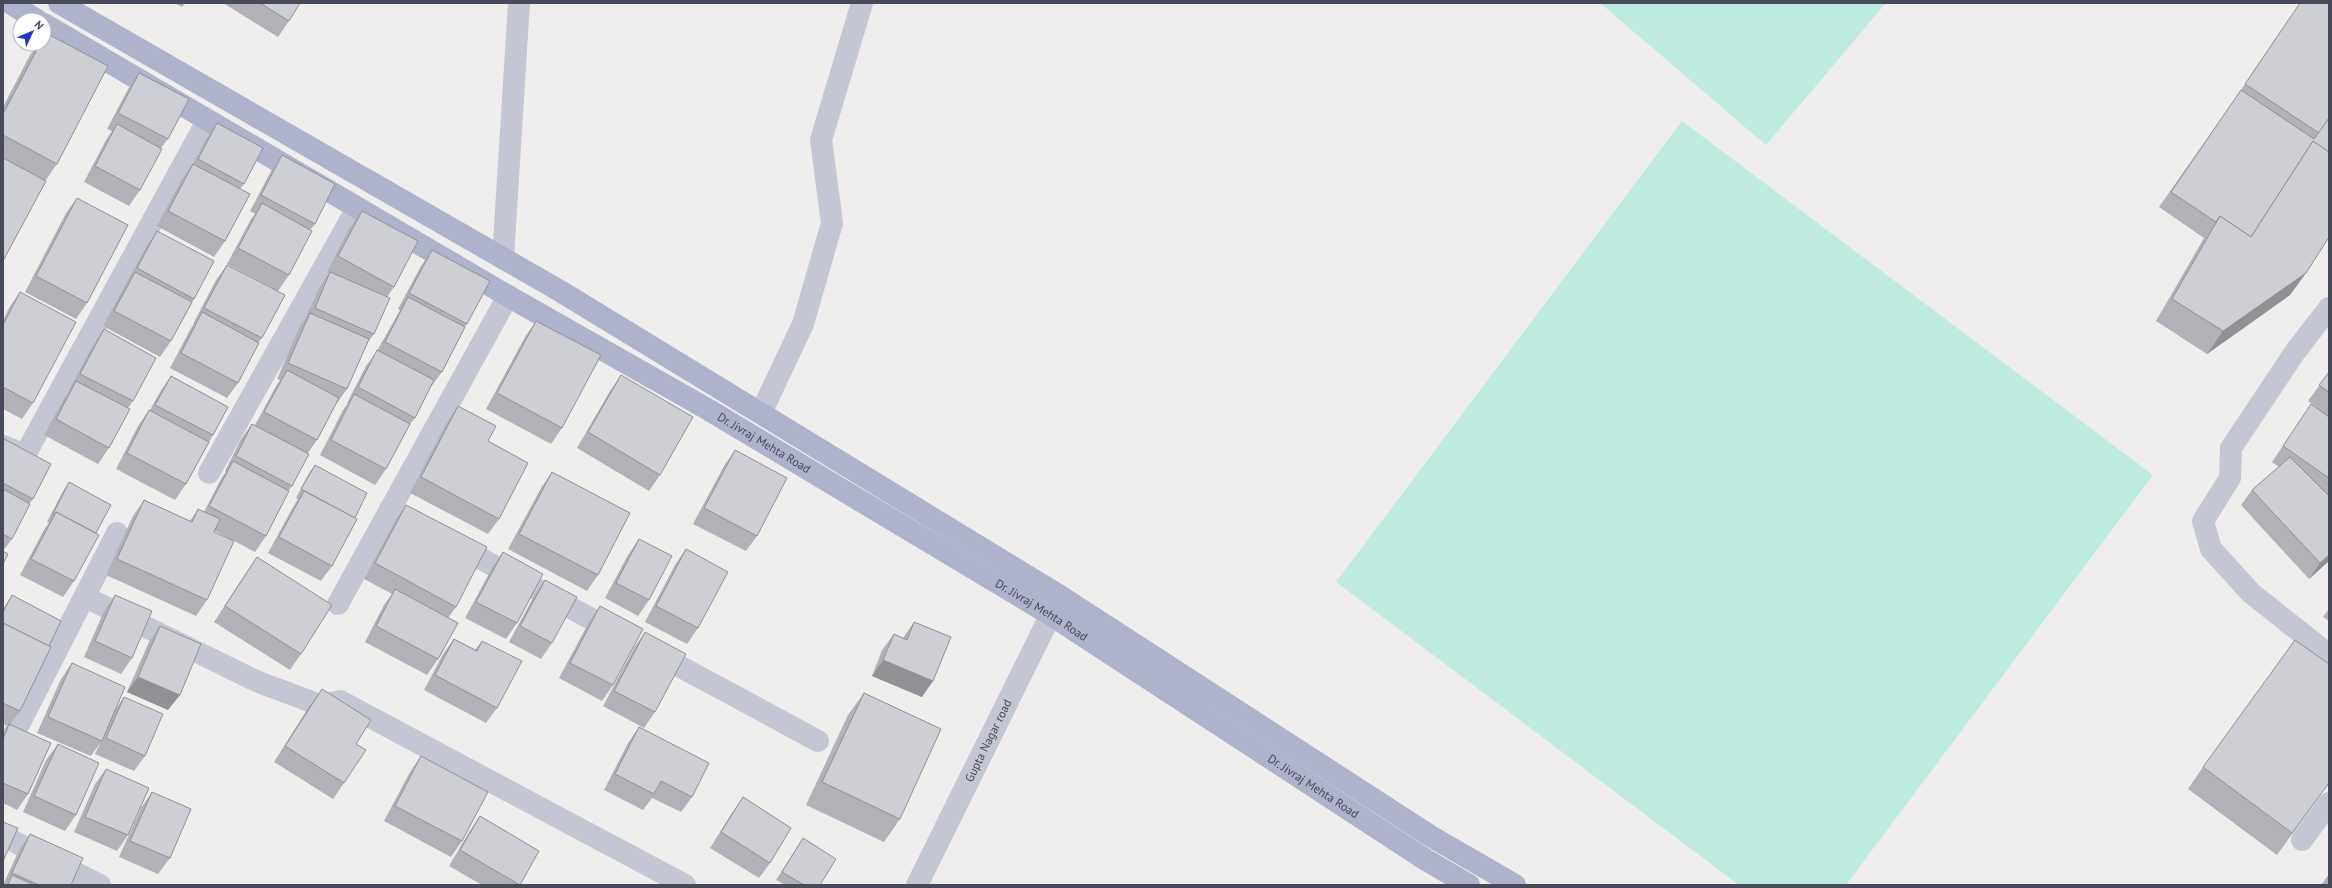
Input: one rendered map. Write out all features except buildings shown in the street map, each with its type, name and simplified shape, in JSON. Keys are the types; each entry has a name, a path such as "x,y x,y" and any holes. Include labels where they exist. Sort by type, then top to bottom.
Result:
{"main road":[{"path":"10,3 24,12"},
{"path":"59,3 503,258 761,413 1055,606 1432,838 1515,885"},
{"name":"Dr. Jivraj Mehta Road","path":"52,29 207,121 508,296 1055,606 1426,860 1469,885"}],"street":[{"path":"503,258 518,3"},
{"path":"761,413 804,324 832,223 821,140 862,3"},
{"path":"3,446 25,456 207,121"},
{"path":"209,473 357,208"},
{"path":"338,604 508,296"},
{"path":"2329,308 2295,352 2231,448 2230,478 2203,521 2211,550 2251,593 2329,655"},
{"path":"390,509 818,741"},
{"path":"13,736 117,533"},
{"path":"85,597 256,681 320,704 340,701 685,885"},
{"name":"Gupta Nagar road","path":"917,885 1055,606"},
{"path":"2302,840 2329,803"},
{"path":"3,836 100,885"}],"green space":[{"path":"1600,3 1886,3 1766,145"},
{"path":"1682,121 2153,475 1846,885 1739,885 1336,582"}]}
